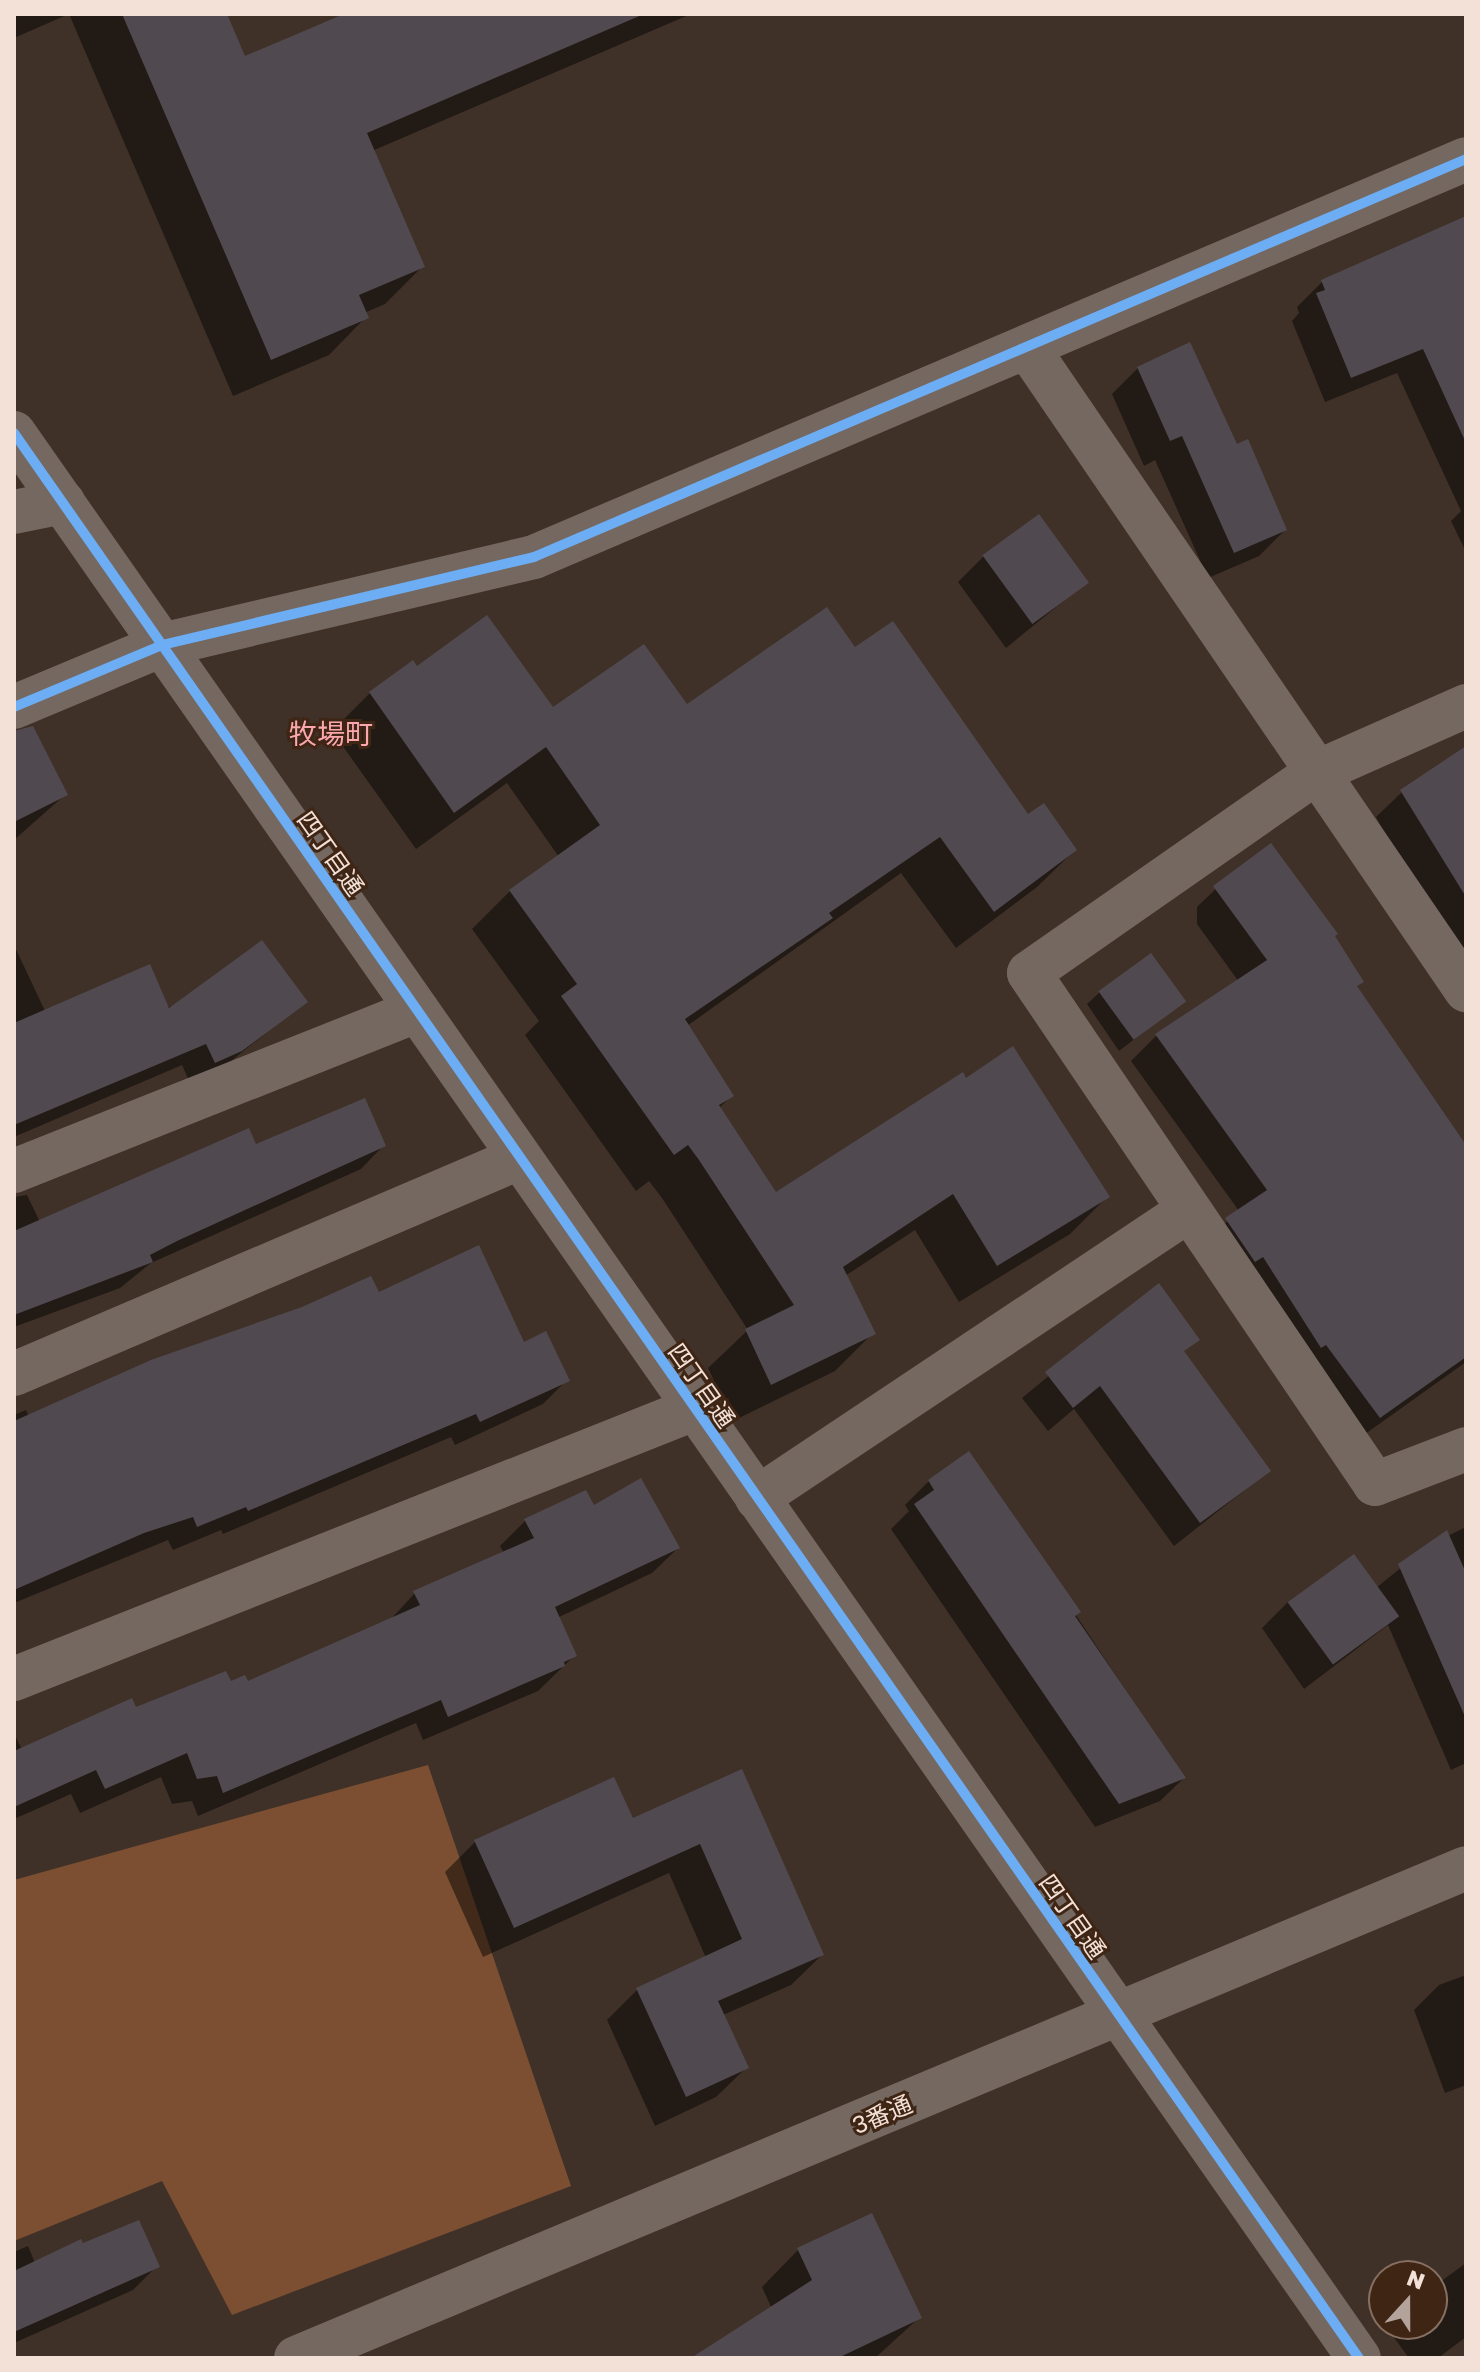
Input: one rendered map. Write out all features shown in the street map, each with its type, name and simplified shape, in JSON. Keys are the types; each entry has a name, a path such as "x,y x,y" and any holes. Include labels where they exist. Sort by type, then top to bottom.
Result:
{"street":[{"path":"14,707 162,645 534,557 1466,159"},
{"path":"1027,347 1466,990"},
{"name":"四丁目通","path":"14,433 1359,2358"},
{"path":"14,512 63,502"},
{"path":"1466,706 1317,772 1029,973 1375,1484 1466,1449"},
{"path":"14,1171 417,1011"},
{"path":"14,1374 519,1158"},
{"path":"757,1498 1189,1210"},
{"path":"14,1679 694,1409"},
{"name":"3番通","path":"297,2358 1466,1868"}],"shaded area":[{"path":"428,1765 571,2186 232,2315 162,2181 14,2241 14,1880"}],"building":[{"path":"122,14 227,14 245,56 344,14 644,14 367,133 425,267 359,295 369,318 271,360"},
{"path":"1466,216 1466,443 1423,349 1351,378 1316,293 1325,290 1321,280"},
{"path":"1190,342 1237,444 1248,439 1287,530 1234,553 1182,436 1170,441 1137,367"},
{"path":"1039,514 1089,583 1032,624 982,555"},
{"path":"827,607 855,647 893,621 1028,814 1044,803 1077,850 994,912 940,837 829,913 833,918 685,1019 734,1096 719,1105 776,1192 963,1072 966,1078 1013,1046 1110,1197 997,1266 953,1194 843,1267 876,1334 771,1385 745,1329 794,1305 688,1145 674,1155 561,996 577,984 509,890 600,825 546,747 454,813 369,692 413,660 417,666 487,615 553,707 644,644 687,704"},
{"path":"33,726 68,795 14,822 14,731"},
{"path":"1466,746 1466,897 1400,790"},
{"path":"1271,843 1338,934 1335,936 1364,982 1357,986 1466,1145 1466,1357 1380,1418 1326,1345 1321,1348 1263,1257 1255,1262 1225,1218 1267,1190 1155,1034 1267,960 1213,886"},
{"path":"262,940 308,1002 242,1051 215,1063 206,1044 14,1125 14,1023 150,964 169,1008"},
{"path":"1151,953 1186,1002 1134,1040 1098,991"},
{"path":"365,1098 386,1146 177,1241 150,1255 153,1262 14,1315 14,1231 249,1128 256,1144"},
{"path":"479,1245 524,1342 546,1331 570,1381 480,1422 476,1414 248,1511 246,1507 197,1527 193,1517 144,1533 14,1590 14,1421 151,1360 302,1307 371,1276 379,1292"},
{"path":"1159,1283 1200,1340 1184,1351 1271,1471 1200,1523 1100,1386 1073,1408 1045,1372"},
{"path":"969,1451 1081,1612 1075,1616 1186,1778 1119,1804 914,1504 934,1490 928,1480"},
{"path":"641,1478 680,1548 555,1607 577,1656 564,1662 565,1666 448,1717 441,1700 223,1793 217,1776 197,1779 187,1753 105,1789 96,1770 14,1807 14,1751 132,1698 136,1707 226,1671 231,1681 245,1675 248,1681 420,1605 413,1591 534,1538 524,1519 586,1490 594,1505"},
{"path":"1447,1530 1466,1573 1466,1719 1398,1564"},
{"path":"1354,1554 1399,1616 1333,1664 1288,1602"},
{"path":"742,1769 824,1955 718,2001 749,2068 686,2097 636,1988 742,1939 700,1844 514,1928 474,1840 614,1777 633,1818"},
{"path":"872,2213 922,2318 838,2358 691,2358 812,2280 797,2248"},
{"path":"139,2220 160,2267 14,2332 14,2271 81,2239 83,2243"}],"cycle path":[{"path":"14,707 162,645 534,557 1466,159"},
{"path":"14,433 1359,2358"}],"district":[{"name":"牧場町","path":"331,734"}]}
